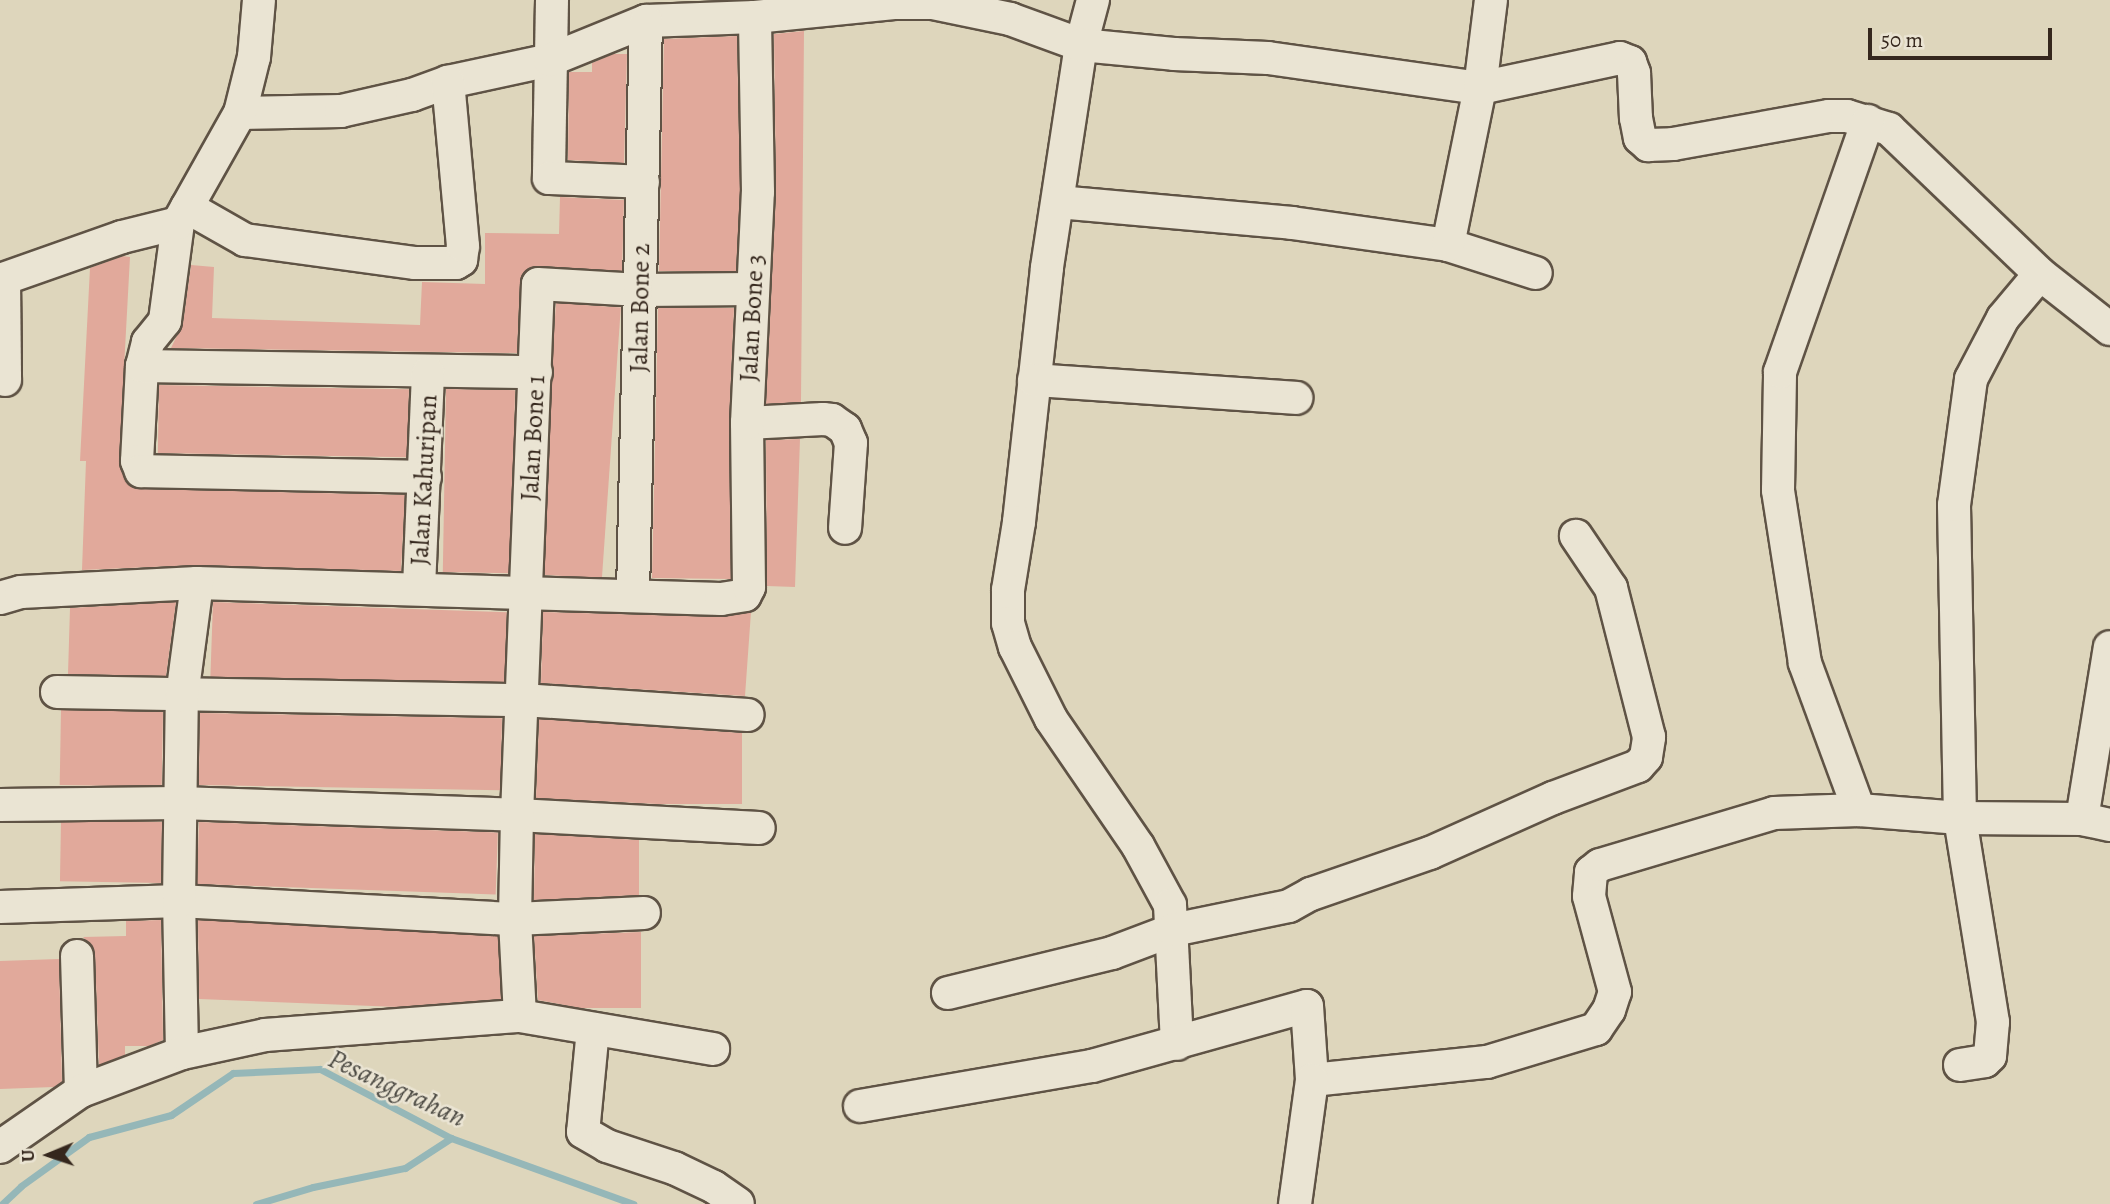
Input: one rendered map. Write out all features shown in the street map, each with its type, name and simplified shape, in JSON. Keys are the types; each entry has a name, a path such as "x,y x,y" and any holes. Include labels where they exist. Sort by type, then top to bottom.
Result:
{"street":[{"path":"259,0 254,57 240,113 182,215 165,321 148,342 142,366 137,461 141,471 425,477"},
{"path":"552,0 549,178 643,182"},
{"path":"1093,0 1081,45 1058,202 1009,590 1008,623 1015,647 1051,719 1160,883 1170,905 1177,1044"},
{"path":"1448,245 1480,88 1491,0"},
{"path":"240,113 341,111 412,95 447,82 550,60 646,21 734,12 896,2 933,3 1010,19 1081,45 1174,54 1268,58 1480,88 1620,58 1630,62 1634,73 1636,118 1640,138 1648,145 1672,144 1829,116 1868,121 1898,135 2040,274 2110,329"},
{"name":"Jalan Bone 3","path":"633,594 721,599 745,594 749,587 747,423 758,192 734,12"},
{"name":"Jalan Bone 2","path":"633,594 646,21"},
{"path":"5,380 2,279 182,215 245,240 415,263 456,263 461,260 463,246 447,82"},
{"path":"1859,810 1805,663 1778,490 1780,372 1868,121"},
{"path":"1058,202 1292,223 1448,245 1536,273"},
{"path":"1960,1065 1985,1060 1990,1056 1993,1022 1960,818 1954,505 1971,379 2003,318 2040,274"},
{"name":"Jalan Bone 1","path":"520,1016 515,919 517,815 538,284 640,290"},
{"path":"640,290 753,289"},
{"path":"142,366 429,373 536,372"},
{"name":"Jalan Kahuripan","path":"419,588 429,373"},
{"path":"1034,380 1296,398"},
{"path":"747,423 823,419 832,420 845,429 851,443 845,528"},
{"path":"948,993 1112,953 1173,930 1289,906 1311,894 1430,853 1638,765 1646,757 1650,737 1611,588 1576,536"},
{"path":"0,598 21,592 197,583 633,594"},
{"path":"182,1053 179,901 182,696 197,583"},
{"path":"1312,1080 1487,1062 1596,1029 1609,1010 1615,992 1590,897 1591,872 1600,865 1774,813 1859,810 1960,818 2096,822 2110,647"},
{"path":"57,692 523,700 747,715"},
{"path":"0,805 180,803 517,815 759,828"},
{"path":"0,907 179,901 515,919 644,913"},
{"path":"78,956 81,1091"},
{"path":"860,1106 1092,1066 1307,1006 1312,1080 1295,1204"},
{"path":"0,1147 81,1091 182,1053 265,1035 520,1016 713,1049"},
{"path":"593,1029 583,1132 607,1146 674,1168 714,1187 738,1204"}],"building":[{"path":"804,31 801,402 766,404 776,193 774,34"},
{"path":"737,36 740,192 736,271 659,271 664,39"},
{"path":"613,54 627,54 624,163 568,160 569,72 592,72 592,63"},
{"path":"560,197 624,200 622,271 539,266 529,268 520,283 517,353 171,348 183,323 191,265 214,267 212,318 420,325 422,282 485,284 485,233 559,234"},
{"path":"122,256 130,257 119,460 130,486 141,489 405,495 401,571 198,565 82,570 86,461 80,461 90,268"},
{"path":"556,303 621,308 602,579 537,574"},
{"path":"658,308 734,308 729,423 731,579 652,578"},
{"path":"159,385 409,389 408,457 158,453"},
{"path":"446,389 515,390 512,573 443,572"},
{"path":"800,439 795,587 767,586 766,440"},
{"path":"176,602 166,676 68,674 70,608"},
{"path":"213,602 507,612 504,687 210,677"},
{"path":"543,612 721,617 751,612 745,696 541,683"},
{"path":"61,710 163,712 162,787 60,785"},
{"path":"200,713 502,718 501,790 199,785"},
{"path":"539,719 742,733 742,804 658,804 536,798"},
{"path":"61,820 162,822 161,883 60,881"},
{"path":"199,822 498,832 496,894 197,884"},
{"path":"535,834 639,840 639,895 534,900"},
{"path":"161,920 163,1040 149,1046 125,1046 125,1055 99,1065 95,955 92,946 83,937 126,936 126,921"},
{"path":"198,920 498,936 501,999 398,1007 199,999"},
{"path":"641,932 641,1008 580,1008 538,1000 534,936"},
{"path":"59,959 62,1082 54,1087 0,1089 0,961"}],"waterway":[{"name":"Pesanggrahan","path":"2,1204 21,1186 89,1137 171,1115 233,1073 320,1069 451,1138 633,1204"},
{"path":"256,1204 313,1187 405,1168 451,1138"}]}
